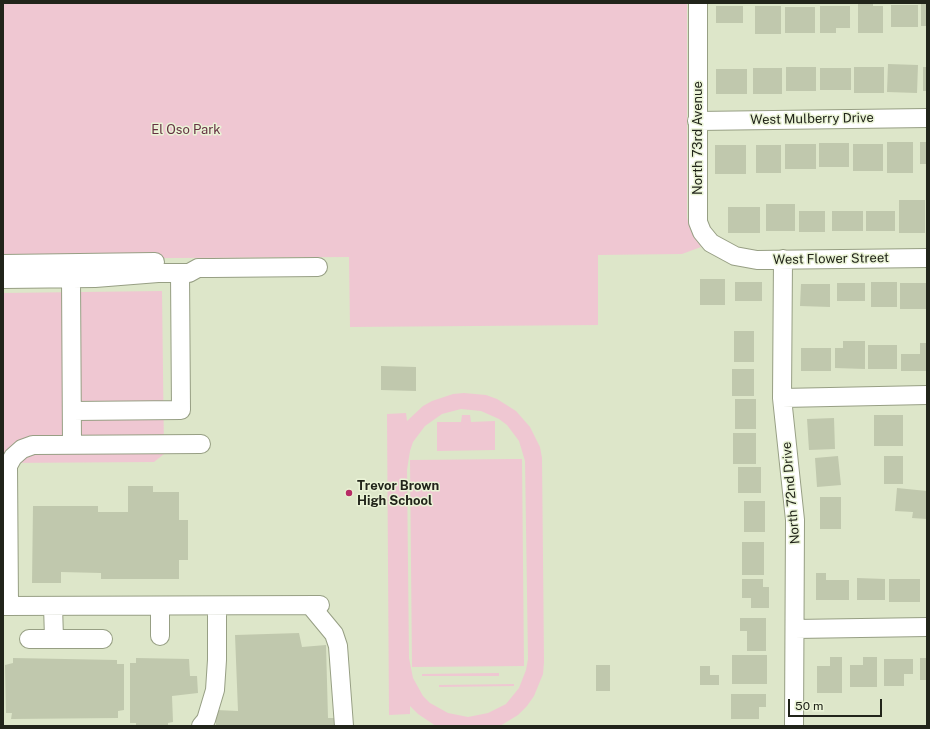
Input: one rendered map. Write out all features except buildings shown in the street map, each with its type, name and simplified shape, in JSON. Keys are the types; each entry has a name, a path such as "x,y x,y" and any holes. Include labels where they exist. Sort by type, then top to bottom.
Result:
{"street":[{"name":"North 73rd Avenue","path":"698,3 698,222 702,232 711,243 734,256"},
{"name":"West Mulberry Drive","path":"697,121 927,118"},
{"name":"West Flower Street","path":"734,256 757,260 927,258"},
{"name":"North 72nd Drive","path":"783,259 782,398 795,520 794,726"},
{"path":"3,264 188,262 198,268"},
{"path":"3,279 189,273 198,268 318,267"},
{"path":"72,411 181,410 180,273"},
{"path":"71,278 72,445"},
{"path":"782,398 927,395"},
{"path":"202,444 33,445 22,449 13,457 8,466 5,526 6,606 315,605 334,634 338,646 344,726"},
{"path":"53,606 54,638"},
{"path":"160,606 160,636"},
{"path":"201,726 206,720 215,690 217,660 217,606"},
{"path":"795,629 927,627"},
{"path":"29,639 103,639"}],"green space":[{"name":"El Oso Park","path":"3,3 687,3 687,218 691,231 701,247 682,254 598,255 598,325 350,327 349,257 3,259"},
{"path":"162,291 164,454 154,462 3,463 3,293"},
{"path":"464,393 486,395 497,399 516,411 530,427 540,447 542,458 543,674 534,696 527,706 518,715 500,726 436,726 418,714 410,706 410,714 389,715 387,414 406,413 407,421 423,406 432,401 453,394","holes":["461,409 481,411 499,419 507,425 519,441 525,461 528,659 526,670 519,688 506,704 488,713 468,717 448,713 430,703 423,696 413,678 409,658 407,470 413,442 425,426 442,414"]},
{"path":"462,415 470,415 471,422 495,421 495,450 437,451 437,422 461,422"},
{"path":"522,459 524,666 412,667 410,460"},
{"path":"499,673 499,676 422,676 422,674"},
{"path":"514,684 514,686 439,687 439,685"}],"place":[{"name":"Trevor Brown High School","path":"349,493"}]}
